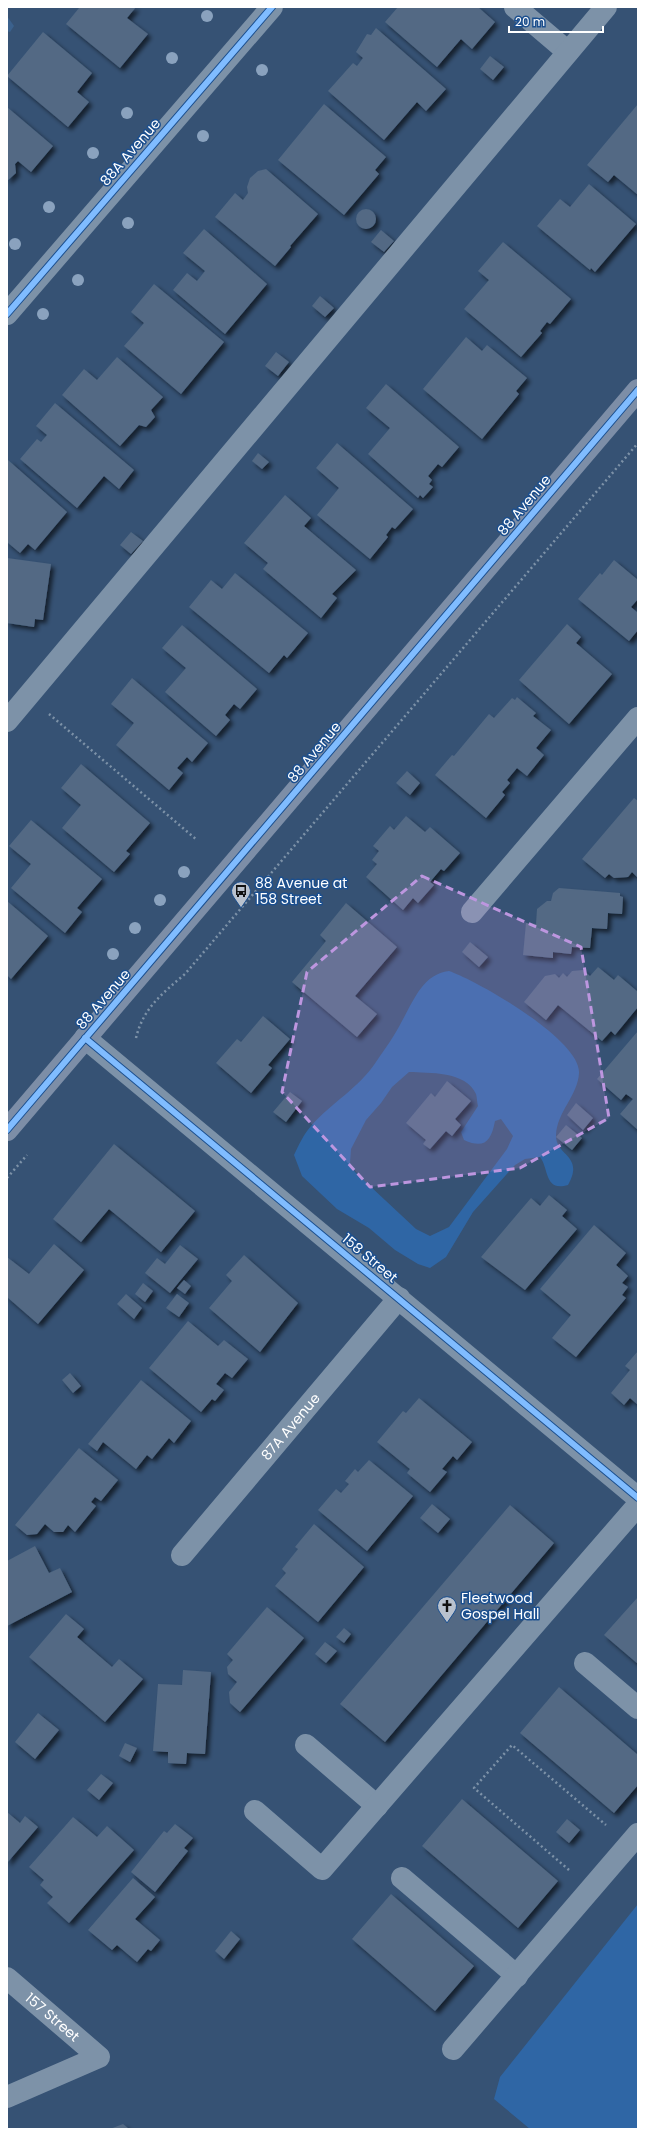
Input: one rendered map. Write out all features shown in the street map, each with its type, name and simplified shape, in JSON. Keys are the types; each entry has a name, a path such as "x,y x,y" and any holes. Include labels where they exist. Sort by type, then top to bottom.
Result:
{"main road":[{"name":"88 Avenue","path":"7,1130 638,390"}],"street":[{"name":"88A Avenue","path":"7,314 272,7"},
{"path":"515,7 568,52"},
{"path":"7,721 606,7"},
{"path":"472,912 638,718"},
{"name":"158 Street","path":"85,1038 638,1498"},
{"name":"87A Avenue","path":"182,1555 399,1298"},
{"path":"255,1811 322,1869 638,1505"},
{"path":"585,1664 638,1708"},
{"path":"306,1745 377,1806"},
{"path":"453,2049 638,1834"},
{"path":"402,1878 517,1976"},
{"name":"157 Street","path":"7,1978 99,2057 7,2097"}],"path":[{"path":"136,1038 143,1017 164,992 190,968 638,443"},
{"path":"44,710 197,840"},
{"path":"7,1178 27,1155"},
{"path":"569,1870 474,1788 512,1745 606,1826"}],"highlighted area":[{"path":"422,876 581,947 609,1118 520,1168 370,1187 282,1092 307,972"}],"shaded area":[{"path":"7,16 14,26 10,32 7,31"},
{"path":"449,971 463,977 526,1013 564,1045 575,1060 579,1073 575,1089 557,1127 556,1135 557,1142 573,1167 568,1185 560,1186 551,1182 540,1157 525,1159 515,1165 473,1212 446,1257 430,1268 418,1264 395,1250 369,1228 337,1209 302,1176 294,1155 303,1136 311,1126 353,1088 369,1071 393,1037 420,989 432,977","holes":["409,1072 436,1073 456,1077 471,1086 476,1094 478,1106 461,1132 464,1140 477,1144 486,1142 489,1139 495,1121 501,1119 513,1136 507,1149 449,1227 430,1236 416,1229 355,1172 350,1163 351,1149 366,1120 381,1103 392,1087"]},
{"path":"638,1904 638,2129 530,2129 494,2099 500,2077"}],"building":[{"path":"77,7 136,7 127,18 148,34 120,68 66,24 79,8"},
{"path":"398,7 478,7 495,22 472,49 461,39 437,67 385,22"},
{"path":"376,28 446,89 426,111 417,102 384,140 328,91 353,63 357,66 363,58 356,52 367,34 371,35"},
{"path":"43,32 92,73 77,92 89,102 68,127 7,76"},
{"path":"490,56 504,67 493,80 480,69"},
{"path":"324,104 386,157 375,170 379,174 344,215 278,160"},
{"path":"638,104 638,195 614,175 608,182 587,165"},
{"path":"7,107 53,146 31,172 18,161 15,164 16,173 7,181"},
{"path":"266,169 318,214 275,266 215,217 235,193 243,200 248,193 247,187 250,178 258,171"},
{"path":"589,184 636,224 595,272 591,268 590,270 537,226 560,199 570,207"},
{"path":"366,209 373,212 376,219 373,226 366,229 359,226 356,219 359,212"},
{"path":"204,229 267,284 225,334 173,290 187,273 197,281 205,271 183,253"},
{"path":"381,230 394,241 384,252 371,242"},
{"path":"503,242 571,299 550,324 547,322 540,331 542,333 521,357 464,309 489,280 478,271"},
{"path":"154,284 224,342 181,394 124,346 144,323 131,312"},
{"path":"320,296 334,308 325,317 312,306"},
{"path":"466,337 482,351 487,345 527,378 516,391 519,394 482,439 423,389"},
{"path":"276,352 289,362 278,376 265,366"},
{"path":"117,357 163,397 151,410 155,417 146,427 139,425 120,446 62,395 84,369 97,380"},
{"path":"386,384 459,447 442,467 438,464 428,476 432,480 429,484 433,487 423,498 420,495 418,498 368,454 390,428 366,408"},
{"path":"55,403 134,470 119,489 104,476 77,508 20,459 37,439 41,442 47,435 36,426"},
{"path":"337,443 413,509 395,529 392,527 386,535 388,537 370,559 317,515 339,488 316,468"},
{"path":"258,453 269,462 262,469 252,461"},
{"path":"8,460 67,512 35,550 28,544 20,553 7,542"},
{"path":"285,495 311,518 304,526 356,570 332,594 337,598 321,618 263,569 268,563 244,543"},
{"path":"131,532 143,541 131,554 120,545"},
{"path":"7,558 51,564 43,620 35,619 34,627 7,623"},
{"path":"614,560 638,580 638,599 631,607 638,613 638,630 629,641 578,599 600,573 602,575"},
{"path":"235,573 308,633 287,658 284,655 269,673 189,607 211,580 222,589"},
{"path":"567,624 581,637 576,643 612,674 569,724 519,680"},
{"path":"182,625 257,689 240,709 234,704 225,715 230,720 216,736 165,692 186,668 162,648"},
{"path":"132,678 208,743 192,762 187,757 177,768 183,773 169,790 116,745 134,723 111,704"},
{"path":"517,697 536,713 533,716 551,730 536,748 544,755 527,776 517,768 507,780 510,783 502,792 505,795 486,818 435,775 452,755 454,756 489,714 494,718 512,698 515,700"},
{"path":"81,764 150,823 126,851 130,854 114,872 62,828 81,805 61,788"},
{"path":"407,771 420,783 410,795 396,783"},
{"path":"634,798 638,801 638,878 632,872 628,877 614,878 609,874 605,878 582,859"},
{"path":"406,816 425,832 430,827 460,853 444,871 441,869 430,882 434,885 418,903 413,898 403,910 366,877 377,864 372,860 379,851 373,846 390,826 394,830"},
{"path":"31,820 102,879 77,908 82,912 65,933 11,888 31,864 9,846"},
{"path":"559,888 620,893 620,896 623,897 622,914 608,913 607,929 592,928 590,948 572,947 571,954 553,952 553,958 523,955 526,923 536,924 537,909 547,901 551,901 553,893"},
{"path":"7,901 48,936 11,979 7,975"},
{"path":"346,903 397,947 355,996 377,1014 357,1037 292,982 326,941 320,935"},
{"path":"470,942 488,957 479,967 462,952"},
{"path":"598,967 614,980 618,975 638,992 638,1007 615,1035 611,1031 602,1041 558,1005 546,1020 524,1002 545,976 555,974 559,978 563,973 567,977 572,971 583,970 590,976"},
{"path":"263,1016 290,1039 268,1065 272,1068 251,1093 216,1063 237,1039 241,1042"},
{"path":"638,1031 638,1130 620,1114 633,1099 626,1094 621,1100 597,1079"},
{"path":"447,1081 471,1101 455,1119 461,1125 452,1136 446,1131 430,1149 423,1144 426,1140 406,1123 431,1093 435,1097"},
{"path":"290,1092 302,1101 286,1122 273,1112"},
{"path":"576,1103 593,1118 583,1130 567,1115"},
{"path":"566,1125 582,1138 572,1150 556,1137"},
{"path":"114,1144 195,1211 161,1252 109,1209 81,1242 53,1219"},
{"path":"549,1195 567,1210 562,1216 577,1229 525,1290 481,1257 531,1198 540,1206"},
{"path":"594,1225 626,1253 616,1265 628,1276 622,1283 628,1287 622,1295 626,1298 576,1357 552,1338 571,1315 540,1289"},
{"path":"54,1244 84,1270 38,1324 7,1297 7,1257 29,1274"},
{"path":"180,1245 198,1259 170,1293 145,1273 157,1258 165,1264"},
{"path":"244,1255 298,1303 260,1352 209,1308 232,1281 226,1275"},
{"path":"184,1280 191,1286 185,1294 177,1288"},
{"path":"143,1283 153,1291 145,1302 135,1294"},
{"path":"126,1294 142,1308 134,1319 117,1304"},
{"path":"177,1294 189,1303 179,1317 166,1308"},
{"path":"188,1321 218,1346 224,1340 248,1359 232,1378 225,1373 216,1384 224,1390 215,1401 212,1399 201,1412 149,1368"},
{"path":"638,1351 638,1405 630,1398 624,1405 611,1393 630,1370 625,1366"},
{"path":"70,1373 81,1386 73,1393 62,1380"},
{"path":"141,1380 191,1421 174,1443 169,1438 152,1459 147,1455 136,1469 103,1442 97,1451 88,1444"},
{"path":"419,1398 472,1442 457,1460 453,1456 442,1469 447,1472 430,1492 407,1473 410,1469 377,1442 403,1411 406,1413"},
{"path":"79,1448 118,1480 101,1501 95,1497 91,1502 96,1506 75,1532 68,1525 63,1532 54,1532 45,1524 37,1534 27,1535 15,1525"},
{"path":"369,1460 413,1496 367,1551 318,1510 336,1489 341,1493 349,1484 345,1481 355,1469 358,1472"},
{"path":"432,1504 450,1519 438,1533 420,1518"},
{"name":"Fleetwood Gospel Hall","path":"510,1505 554,1543 385,1742 340,1704"},
{"path":"314,1524 364,1567 318,1622 275,1586 286,1573 282,1569 298,1549 295,1547"},
{"path":"35,1546 49,1573 60,1568 72,1592 7,1626 7,1561"},
{"path":"638,1597 638,1664 604,1635"},
{"path":"267,1607 304,1638 240,1712 230,1703 229,1692 237,1682 228,1674 227,1667 233,1660 227,1654"},
{"path":"66,1614 84,1629 77,1637 112,1667 119,1659 143,1679 105,1722 29,1657"},
{"path":"344,1628 351,1634 344,1643 336,1637"},
{"path":"325,1642 337,1651 326,1663 315,1654"},
{"path":"183,1670 211,1672 205,1754 187,1753 186,1764 168,1763 168,1752 153,1751 158,1684 182,1685"},
{"path":"559,1687 638,1755 638,1785 614,1813 520,1733"},
{"path":"38,1713 59,1730 35,1759 15,1742"},
{"path":"125,1743 137,1748 130,1762 119,1756"},
{"path":"101,1774 113,1783 99,1800 87,1790"},
{"path":"462,1799 558,1881 518,1928 422,1846"},
{"path":"7,1812 20,1823 25,1816 38,1827 7,1863"},
{"path":"73,1817 97,1837 107,1826 134,1850 69,1923 47,1903 53,1897 40,1885 44,1880 29,1867"},
{"path":"567,1819 580,1830 569,1843 556,1832"},
{"path":"175,1824 193,1838 184,1848 188,1851 155,1892 131,1872 164,1831 167,1833"},
{"path":"133,1878 155,1897 135,1919 160,1940 151,1951 148,1949 137,1962 117,1945 112,1950 88,1930"},
{"path":"391,1894 474,1966 435,2011 352,1939"},
{"path":"231,1931 240,1939 224,1959 215,1951"},
{"path":"123,2124 129,2129 110,2129"}],"cycle path":[{"path":"7,314 272,7"},
{"path":"7,1130 638,390"},
{"path":"85,1038 638,1498"}],"place":[{"name":"88 Avenue at 158 Street","path":"241,908"},
{"name":"Fleetwood Gospel Hall","path":"447,1623"}]}
